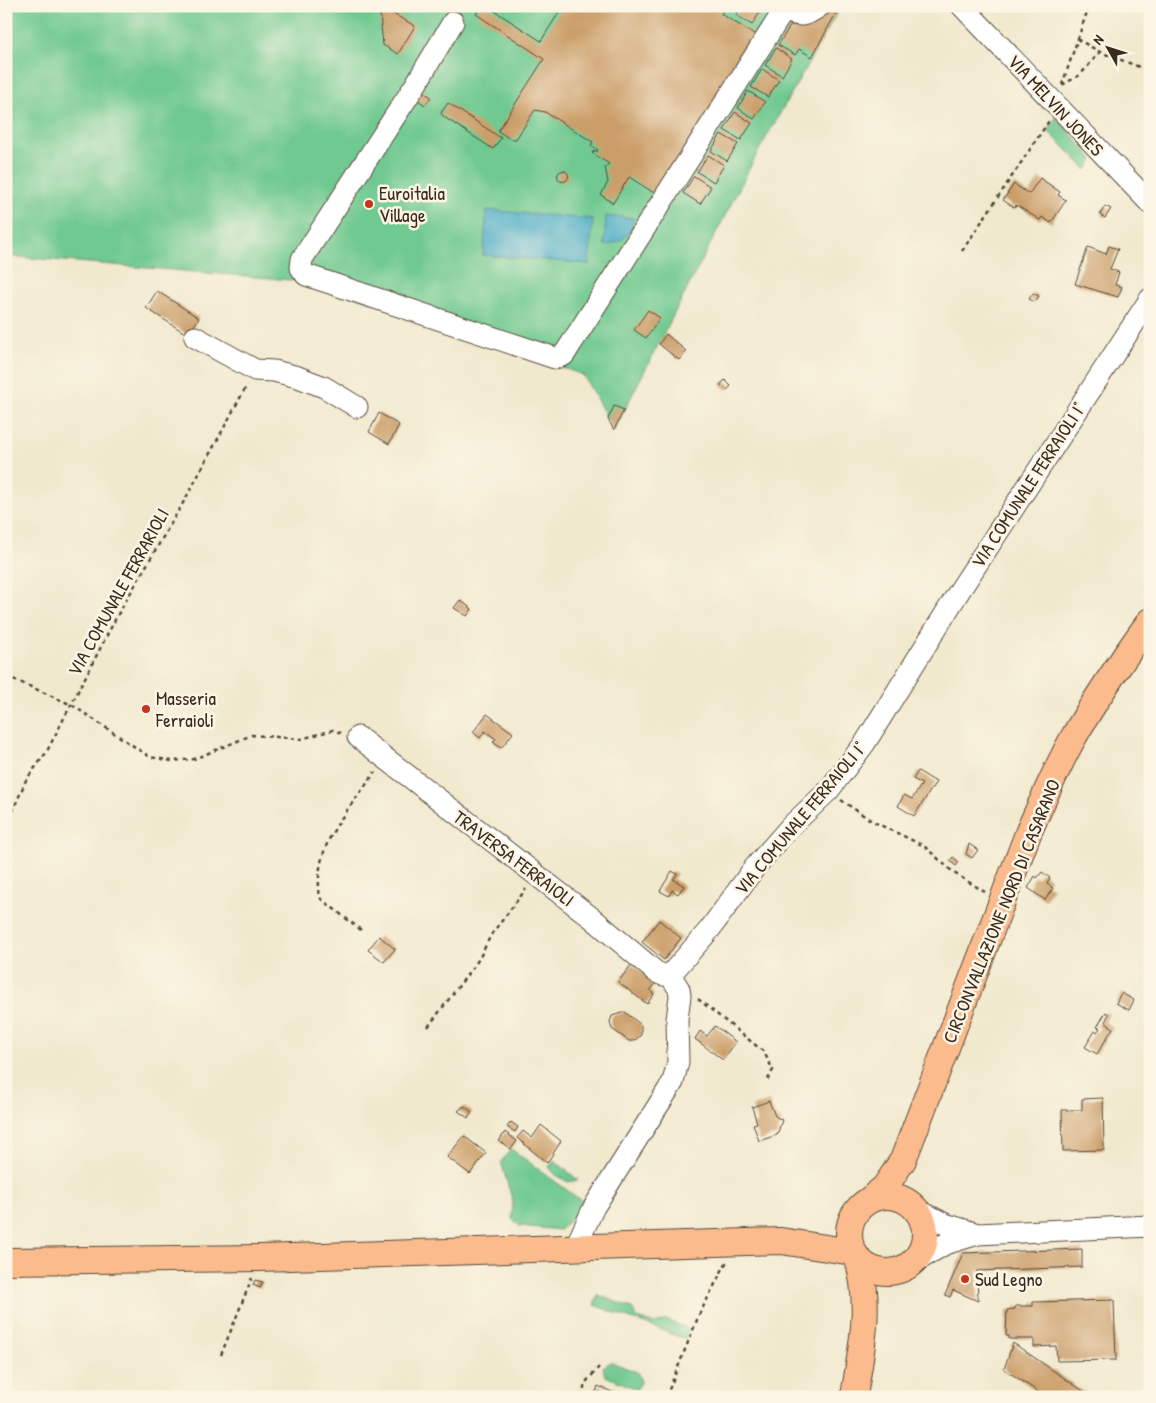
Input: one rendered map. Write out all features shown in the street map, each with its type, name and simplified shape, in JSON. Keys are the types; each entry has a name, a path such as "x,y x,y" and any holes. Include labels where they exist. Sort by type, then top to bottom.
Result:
{"main road":[{"name":"CIRCONVALLAZIONE NORD DI CASARANO","path":"903,1160 1029,831 1049,787 1071,741 1109,679 1150,621"},
{"path":"6,1261 260,1258 780,1241 821,1231 866,1203 885,1188 903,1160"},
{"path":"866,1314 888,1282 909,1265 924,1246 925,1227 901,1185 903,1160"},
{"path":"854,1397 866,1314 865,1290 849,1238 850,1224 866,1203 886,1196 903,1199 913,1206"},
{"path":"780,1241 856,1256 875,1270 885,1272 909,1265"}],"street":[{"path":"453,22 416,84 302,259 301,268 306,276 555,358 564,355 784,10 795,16 808,16 820,6"},
{"name":"VIA MELVIN JONES","path":"962,6 1150,203"},
{"name":"VIA COMUNALE FERRAIOLI I°","path":"674,982 755,867 791,826 828,791 865,743 960,590 1150,299"},
{"path":"195,337 255,370 274,371 298,377 324,387 357,407"},
{"name":"TRAVERSA FERRAIOLI","path":"358,737 592,918 656,972 674,982"},
{"path":"575,1248 594,1207 675,1076 678,1062 674,982"},
{"path":"913,1206 945,1224 978,1234"},
{"path":"909,1265 945,1244 978,1234 1150,1226"}],"path":[{"path":"962,251 1048,123 1056,105 1089,6"},
{"path":"1077,38 1100,52 1150,72"},
{"path":"1062,85 1080,75 1100,52"},
{"name":"VIA COMUNALE FERRARIOLI","path":"6,827 26,780 46,753 117,616 187,496 255,370"},
{"path":"6,676 72,705 150,757 172,761 194,759 252,735 301,738 333,730 358,737"},
{"path":"361,930 320,898 319,876 321,860 334,825 350,808 384,758"},
{"path":"828,791 872,821 924,846 954,873 986,893"},
{"path":"428,1027 479,959 491,935 536,876"},
{"path":"674,982 764,1052 773,1070 766,1083"},
{"path":"666,1397 699,1315 725,1266 733,1243"},
{"path":"220,1355 260,1258"},
{"path":"581,1397 586,1382 599,1368"}],"green space":[{"name":"Euroitalia Village","path":"6,6 841,6 758,152 614,430 583,375 314,282 6,256"},
{"path":"1056,117 1093,159 1087,170 1048,131"},
{"path":"511,1149 586,1204 560,1230 520,1226 512,1219 513,1202 501,1162"},
{"path":"554,1160 578,1180 568,1182 556,1175 549,1167"},
{"path":"598,1295 632,1308 637,1318 655,1324 666,1320 689,1329 685,1339 594,1305"},
{"path":"611,1362 637,1372 641,1381 637,1389 605,1376 603,1367"}],"water":[{"path":"487,210 593,219 589,264 483,255"},
{"path":"606,216 634,218 628,234 624,238 615,243 604,245"}],"building":[{"path":"379,6 415,26 398,54 383,45"},
{"path":"481,6 487,6 541,41 563,6 726,6 721,14 756,35 659,196 629,177 613,203 601,195 608,182 605,167 609,164 592,153 598,150 591,145 593,142 545,112 535,110 516,139 510,139 498,131 544,59 476,14"},
{"path":"741,6 757,6 762,9 752,25 736,15"},
{"path":"833,6 840,6 812,57 799,49 795,55 778,45 792,23 808,22"},
{"path":"776,48 792,59 782,76 765,65"},
{"path":"762,69 779,80 768,97 751,87"},
{"path":"416,87 431,97 425,105 411,95"},
{"path":"748,91 765,102 754,119 738,108"},
{"path":"448,103 501,138 493,149 444,117 441,113"},
{"path":"735,112 752,123 741,140 724,130"},
{"path":"721,134 738,144 727,161 711,151"},
{"path":"708,155 724,165 714,182 697,172"},
{"path":"563,170 569,176 563,182 557,176"},
{"path":"694,176 711,187 700,204 683,193"},
{"path":"1040,178 1060,192 1058,195 1066,200 1051,223 1042,217 1040,220 1016,205 1015,208 1003,200 1014,184 1029,194"},
{"path":"1105,206 1111,209 1105,218 1100,215"},
{"path":"1109,246 1118,249 1110,269 1119,272 1115,285 1122,287 1118,297 1075,284 1088,247 1106,254"},
{"path":"157,291 199,318 188,335 146,308"},
{"path":"1033,293 1039,296 1035,302 1029,299"},
{"path":"648,310 660,318 646,338 634,330"},
{"path":"666,334 686,351 679,360 659,344"},
{"path":"725,380 731,386 727,390 720,385"},
{"path":"614,406 624,410 614,430 608,419"},
{"path":"379,413 399,425 389,444 369,432"},
{"path":"460,600 472,609 467,616 454,608"},
{"path":"487,714 513,733 501,748 493,742 496,739 485,731 480,738 473,732"},
{"path":"918,771 936,782 914,816 898,806 904,795 912,799 922,784 913,779"},
{"path":"969,844 978,850 972,858 966,854"},
{"path":"953,857 959,862 956,866 950,861"},
{"path":"672,871 677,874 673,879 684,886 678,894 672,890 669,896 660,891"},
{"path":"1042,872 1050,878 1047,884 1053,888 1045,900 1028,888 1035,876 1037,878"},
{"path":"659,920 681,938 664,960 642,942"},
{"path":"379,936 395,949 384,962 368,950"},
{"path":"632,964 656,983 650,991 654,994 647,1004 618,982"},
{"path":"1121,993 1134,1000 1129,1010 1116,1003"},
{"path":"625,1012 641,1025 641,1035 634,1041 629,1041 612,1029 610,1022 612,1016"},
{"path":"1106,1012 1109,1014 1105,1022 1113,1028 1097,1054 1085,1047 1095,1031 1097,1032 1100,1028 1097,1027"},
{"path":"715,1026 736,1042 723,1060 695,1039 700,1031 707,1036"},
{"path":"1103,1098 1104,1150 1063,1151 1062,1110 1082,1110 1082,1099"},
{"path":"769,1101 775,1116 782,1120 777,1135 759,1141 753,1124 757,1123 752,1107"},
{"path":"464,1106 472,1112 468,1118 458,1111"},
{"path":"511,1122 518,1127 515,1132 507,1127"},
{"path":"541,1125 561,1141 547,1163 517,1138 523,1131 532,1138"},
{"path":"505,1132 517,1141 511,1149 499,1141"},
{"path":"464,1136 486,1153 470,1174 447,1157"},
{"name":"Sud Legno","path":"1082,1249 1082,1267 977,1271 978,1301 953,1290 950,1297 945,1295 963,1253"},
{"path":"255,1280 263,1282 260,1288 253,1285"},
{"name":"Sud Legno","path":"1114,1300 1116,1360 1057,1361 1056,1346 1034,1347 1034,1339 1009,1339 1009,1336 1006,1336 1007,1310 1015,1309 1015,1306 1033,1306 1033,1302"},
{"name":"Sud Legno","path":"1013,1343 1092,1397 1046,1397 1004,1369"},
{"path":"598,1386 624,1397 594,1397"}],"place":[{"name":"Euroitalia Village","path":"369,204"},
{"name":"Masseria Ferraioli","path":"146,709"},
{"name":"Sud Legno","path":"965,1279"}]}
